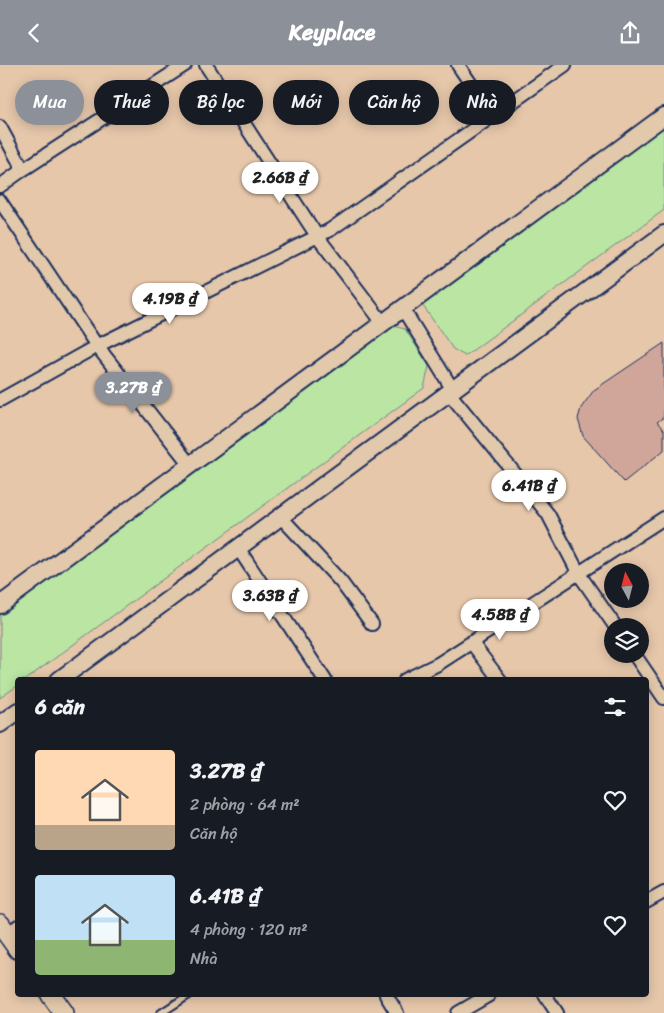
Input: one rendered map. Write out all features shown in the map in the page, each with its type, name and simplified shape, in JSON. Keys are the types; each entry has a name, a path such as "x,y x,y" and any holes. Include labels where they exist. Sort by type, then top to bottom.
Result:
{"main road":[{"path":"52,997 64,1013"}],"street":[{"path":"0,185 185,65"},
{"path":"206,65 317,236 383,323"},
{"path":"458,65 468,80"},
{"path":"516,99 566,65"},
{"path":"0,605 664,116"},
{"path":"0,400 97,346 330,230 478,125"},
{"path":"0,127 19,162 21,171"},
{"path":"0,201 97,346 191,466"},
{"path":"63,677 664,234"},
{"path":"404,309 451,391 548,514 579,574 609,618"},
{"path":"281,517 341,582 372,624"},
{"path":"411,677 438,664 664,518"},
{"path":"238,548 323,677"},
{"path":"471,642 498,677"},
{"path":"640,663 664,698"},
{"path":"0,724 15,713"},
{"path":"649,896 664,891"},
{"path":"387,997 397,1013"},
{"path":"458,1013 486,997"},
{"path":"546,997 557,1013"}],"lane":[{"path":"161,1013 186,997"}],"green space":[{"path":"664,124 664,210 465,356 453,349 421,303"},
{"path":"389,325 405,329 429,366 424,388 29,677 15,677 15,687 0,698 0,611"}],"building":[{"path":"664,343 664,417 657,422 664,430 664,450 624,482 583,436 578,419 581,408 594,390"}]}
